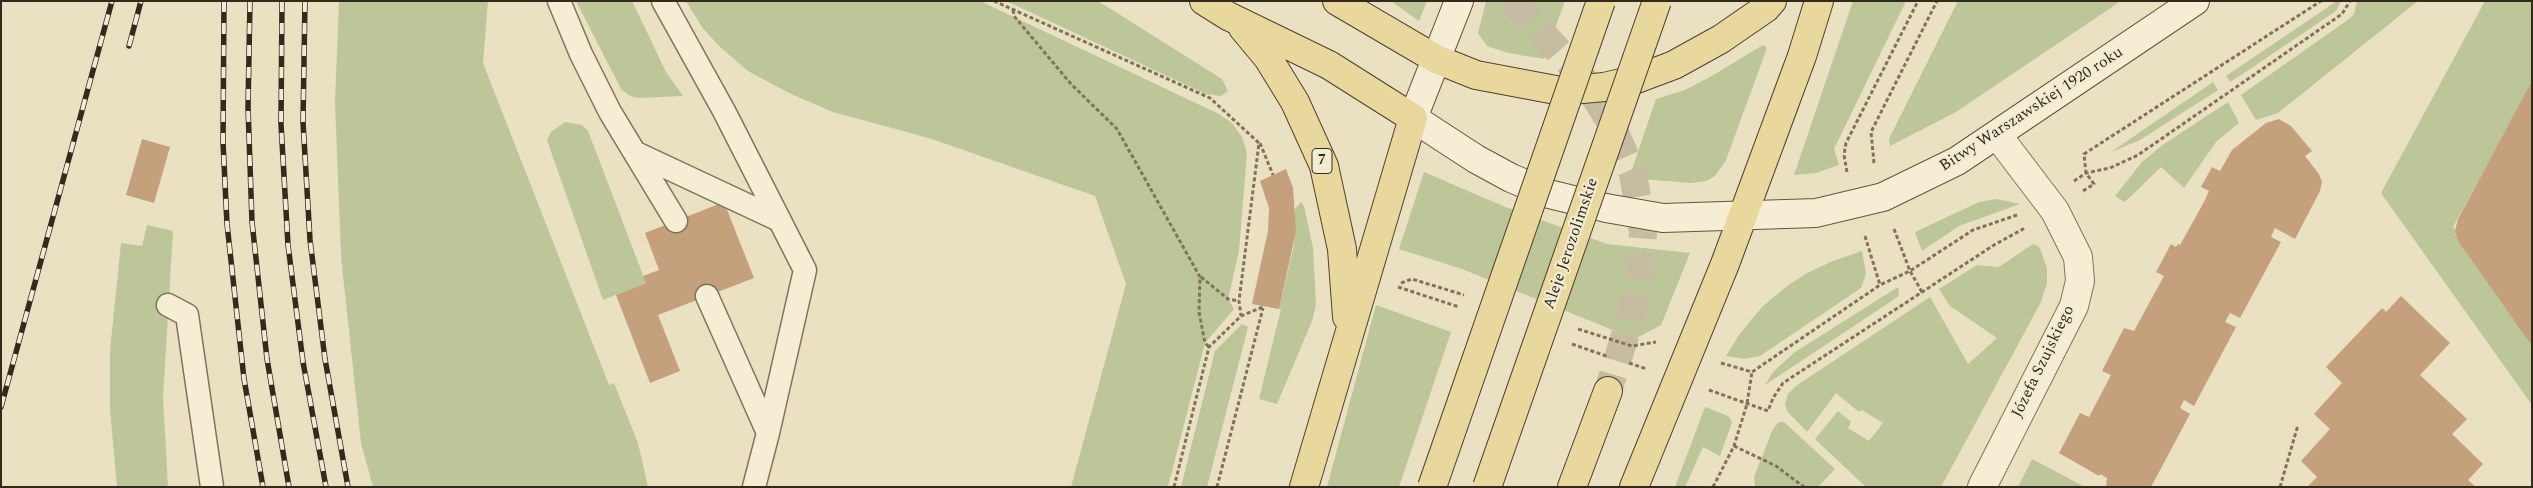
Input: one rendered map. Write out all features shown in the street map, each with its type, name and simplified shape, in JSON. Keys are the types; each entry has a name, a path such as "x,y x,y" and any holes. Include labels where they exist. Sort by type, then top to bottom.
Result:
{"main road":[{"name":"7","path":"1204,1 1228,16 1250,35 1268,58 1295,102 1324,166 1342,248 1348,333 1304,487"},
{"path":"1336,1 1436,59 1476,75 1561,92 1604,87 1634,80 1674,65 1721,39 1766,8 1772,1"},
{"path":"1348,333 1413,118 1459,1"},
{"path":"1432,487 1601,1"},
{"name":"Aleje Jerozolimskie","path":"1487,487 1657,1"},
{"path":"1634,487 1679,380 1743,217 1802,56 1819,1"},
{"name":"Bitwy Warszawskiej 1920 roku","path":"1413,118 1476,160 1511,178 1549,194 1606,208 1663,218 1743,217 1816,213 1883,197 1957,161 1998,136 2195,1"},
{"path":"1228,16 1329,65 1413,118"},
{"name":"Józefa Szujskiego","path":"1982,487 2074,306 2080,281 2078,257 2054,211 1998,136"},
{"path":"1572,487 1608,391"}],"lane":[{"path":"559,1 580,54 610,112 676,221"},
{"path":"663,1 724,111 805,270 754,487"},
{"path":"636,153 779,220"},
{"path":"707,296 768,433"},
{"path":"168,305 187,316 212,487"}],"path":[{"path":"994,1 1210,98 1259,143 1273,175"},
{"path":"1846,168 1844,155 1846,143 1918,1"},
{"path":"1872,156 1871,132 1937,1"},
{"path":"1707,389 1768,411 1773,398 1783,383 1922,292 1994,246 2054,211 2094,184 2086,172 2084,154 2322,1"},
{"path":"2168,135 2342,14 2350,1"},
{"path":"1013,10 1014,16 1071,84 1117,129 1200,276 1228,299 1240,301"},
{"path":"1241,316 1240,301 1259,143"},
{"path":"1896,236 1910,271 1922,292"},
{"path":"1713,487 1734,446 1747,404 1752,372 1880,285 1867,245"},
{"path":"1200,276 1199,312 1205,343 1209,347"},
{"path":"1174,487 1209,347 1241,316 1263,307 1217,487"},
{"path":"1719,362 1752,372"},
{"path":"2280,487 2298,425"},
{"path":"1734,446 1776,466 1804,487"}],"green space":[{"path":"339,1 488,1 483,63 609,385 614,383 638,443 648,487 373,487 361,443 341,256 335,102"},
{"path":"576,1 632,1 666,72 683,96 638,98 630,96 621,89"},
{"path":"686,1 980,1 1219,114 1232,123 1242,137 1247,153 1239,251 1228,299 1234,309 1205,343 1168,487 1071,487 1126,284 1095,196 932,139 833,112 789,93 748,71 719,46 702,27"},
{"path":"1006,1 1098,1 1222,79 1228,91 1221,96 1206,94"},
{"path":"1391,1 1427,1 1419,21"},
{"path":"1486,1 1565,1 1544,59 1508,53 1487,46 1478,33"},
{"path":"1853,1 1906,1 1834,149 1839,165 1816,173 1794,175"},
{"path":"1958,1 2121,1 1956,112 1890,146 1889,139"},
{"path":"2337,1 2341,1 2336,11 2230,82 2226,76"},
{"path":"2357,1 2418,1 2278,113 2256,120 2241,95 2349,19 2354,14"},
{"path":"2485,1 2532,1 2532,83 2453,227 2532,342 2532,405 2381,193"},
{"path":"1763,45 1767,48 1726,160 1715,176 1706,181 1691,183 1629,178 1656,99 1685,90"},
{"path":"2213,82 2218,90 2140,140 2111,152"},
{"path":"2228,102 2239,123 2216,142 2184,188 2161,167 2125,202 2115,196 2142,162 2164,144"},
{"path":"565,122 582,125 588,131 646,283 603,300 547,140 551,132"},
{"path":"1424,172 1503,206 1607,244 1690,253 1661,325 1635,339 1462,269 1399,249"},
{"path":"1997,199 2020,204 1959,226 1922,251 1915,232 1979,202"},
{"path":"1301,202 1304,206 1313,248 1316,305 1312,321 1277,404 1259,399 1281,309 1279,309 1294,245 1295,209"},
{"path":"147,225 173,231 163,398 168,487 117,487 110,409 110,351 121,243 142,246"},
{"path":"2033,244 2038,246 2041,251 2047,269 2047,283 2041,302 1941,487 1866,487 1815,439 1838,411 1851,422 1848,428 1869,441 1883,423 1862,410 1859,412 1836,393 1807,432 1787,411 1785,403 1788,394 1796,386 1930,297 1968,364 1997,338 1950,306 1939,289 1977,265 1999,267"},
{"path":"1862,251 1866,274 1861,288 1760,356 1744,359 1726,356 1739,335 1762,307 1787,286 1807,273"},
{"path":"1898,287 1899,296 1765,385 1773,372 1795,352"},
{"path":"1376,305 1451,332 1399,487 1327,487"},
{"path":"1242,324 1248,327 1207,487 1181,487 1215,351"},
{"path":"1705,407 1728,416 1732,422 1720,456 1703,447 1685,487 1675,487"},
{"path":"1779,422 1784,422 1835,469 1818,487 1755,487 1754,477 1773,429"},
{"path":"2032,459 2085,487 2018,487"}],"building":[{"path":"2532,81 2532,346 2459,242 2455,231 2458,219"},
{"path":"2279,119 2291,126 2312,151 2305,156 2319,174 2322,182 2320,191 2295,239 2275,228 2271,237 2281,242 2240,318 2230,313 2225,322 2236,327 2194,406 2184,400 2180,408 2190,414 2151,487 2106,487 2107,478 2100,474 2099,476 2059,453 2080,413 2089,417 2111,375 2102,371 2124,328 2134,331 2164,276 2156,272 2171,244 2176,247 2178,244 2180,245 2204,202 2209,191 2201,187 2212,167 2220,171 2232,150 2266,123"},
{"path":"142,139 170,147 154,203 126,195"},
{"path":"1286,169 1293,188 1296,231 1279,309 1252,304 1268,231 1269,208 1260,181"},
{"path":"724,202 754,278 658,315 680,371 650,383 616,295 646,283 643,276 659,270 645,233"},
{"path":"2401,296 2450,343 2420,375 2467,419 2452,434 2483,464 2468,480 2476,487 2307,487 2317,477 2301,461 2330,429 2314,414 2342,383 2326,367 2382,308 2386,312"}],"tunnel":[{"path":"1510,1 1529,18 1584,80 1610,121 1633,174 1643,231 1638,293 1608,391"}],"railway":[{"path":"1,407 112,1"},
{"path":"129,46 141,1"},
{"path":"224,1 223,142 227,224 244,379 263,487"},
{"path":"250,1 248,107 252,222 267,359 289,487"},
{"path":"282,1 281,124 288,245 303,362 326,487"},
{"path":"305,1 303,122 310,240 325,359 348,487"}]}
